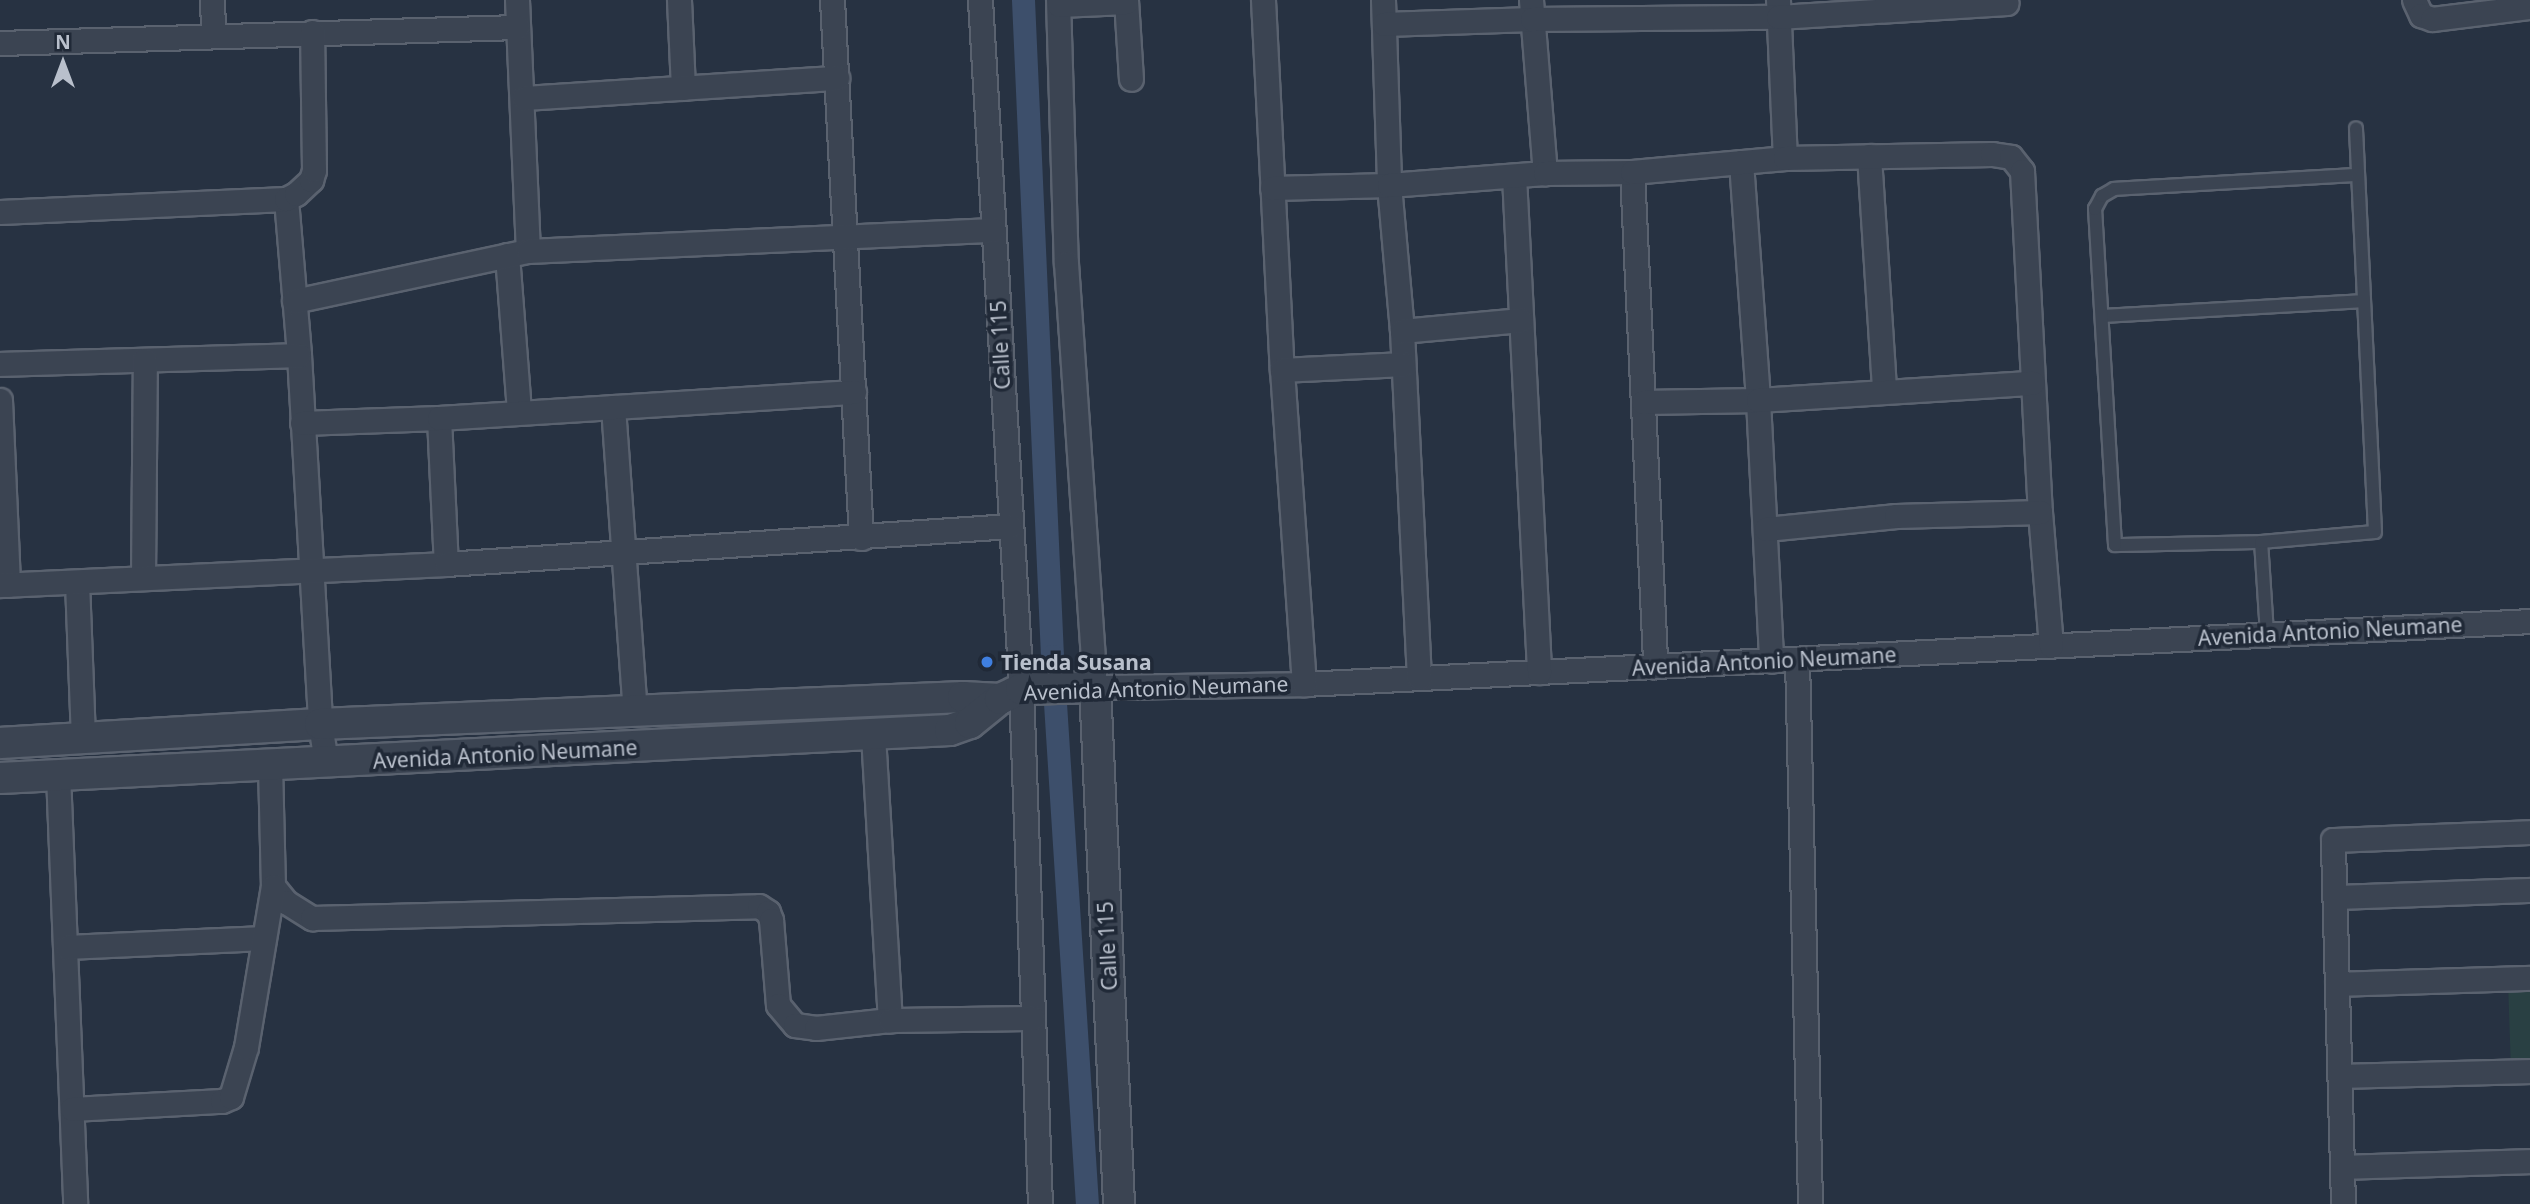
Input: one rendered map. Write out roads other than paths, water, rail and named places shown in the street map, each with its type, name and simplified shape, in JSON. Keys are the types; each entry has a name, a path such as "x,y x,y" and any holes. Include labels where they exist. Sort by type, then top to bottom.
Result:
{"street":[{"path":"212,0 213,35"},
{"path":"517,0 524,97 517,253 519,412"},
{"path":"679,0 683,88"},
{"path":"832,0 861,538"},
{"name":"Calle 115","path":"980,0 1010,526 1040,1204"},
{"path":"1263,0 1282,370 1304,684"},
{"path":"1383,0 1390,185 1402,331 1419,678"},
{"path":"2414,0 2420,15 2432,19 2530,7"},
{"path":"1089,688 1066,264 1059,2 1126,1 1131,79"},
{"path":"1384,24 1531,9 1778,9 2007,3"},
{"path":"1531,9 1545,173"},
{"path":"1778,9 1785,158"},
{"path":"0,43 518,27"},
{"path":"0,212 286,199 305,186 314,170 312,32"},
{"path":"524,97 836,78"},
{"path":"1272,188 1390,185 1545,173 1632,172 1785,158 1992,154 2011,157 2022,171 2032,383 2051,646"},
{"path":"1869,156 1884,391"},
{"path":"1741,162 1766,528 1771,661"},
{"path":"1632,172 1648,568 1655,666"},
{"path":"1514,176 1539,672"},
{"path":"286,199 299,355 309,570 320,724 326,763"},
{"path":"294,301 517,253 845,235 993,230"},
{"path":"1402,331 1520,320"},
{"path":"0,364 299,355"},
{"path":"143,577 145,360"},
{"path":"1282,370 1403,364"},
{"path":"1643,402 1758,400 2032,383"},
{"path":"302,423 439,418 854,392"},
{"path":"0,400 4,585 446,564 1010,526"},
{"path":"613,407 635,712"},
{"path":"439,418 446,564"},
{"path":"1766,528 1896,516 2040,512"},
{"path":"77,582 83,738"},
{"name":"Avenida Antonio Neumane","path":"0,743 320,724 963,697 1089,688 1304,684 2530,621"},
{"path":"1797,659 1810,1204"},
{"name":"Calle 115","path":"1089,688 1119,1204"},
{"name":"Avenida Antonio Neumane","path":"0,778 950,730 970,723 1016,693"},
{"path":"873,735 890,1020"},
{"path":"72,1109 222,1101 231,1097 246,1047 273,886 270,765"},
{"path":"58,774 57,824 67,947 75,1204"},
{"path":"2343,1204 2333,840 2530,832"},
{"path":"273,886 286,902 312,918 759,906 768,912 771,920 778,1005 788,1020 805,1028 890,1020 1033,1018"},
{"path":"2335,897 2530,890"},
{"path":"67,947 264,938"},
{"path":"2337,984 2530,978"},
{"path":"2340,1076 2530,1071"},
{"path":"2343,1167 2530,1161"}],"lane":[{"path":"2356,128 2375,532 2261,542 2115,545 2104,316 2095,209 2102,196 2114,189 2358,175"},
{"path":"2104,316 2364,301"},
{"path":"2261,542 2267,634"}],"waterway":[{"path":"1023,0 1052,656 1087,1204"}],"place":[{"name":"Tienda Susana","path":"987,662"}]}
